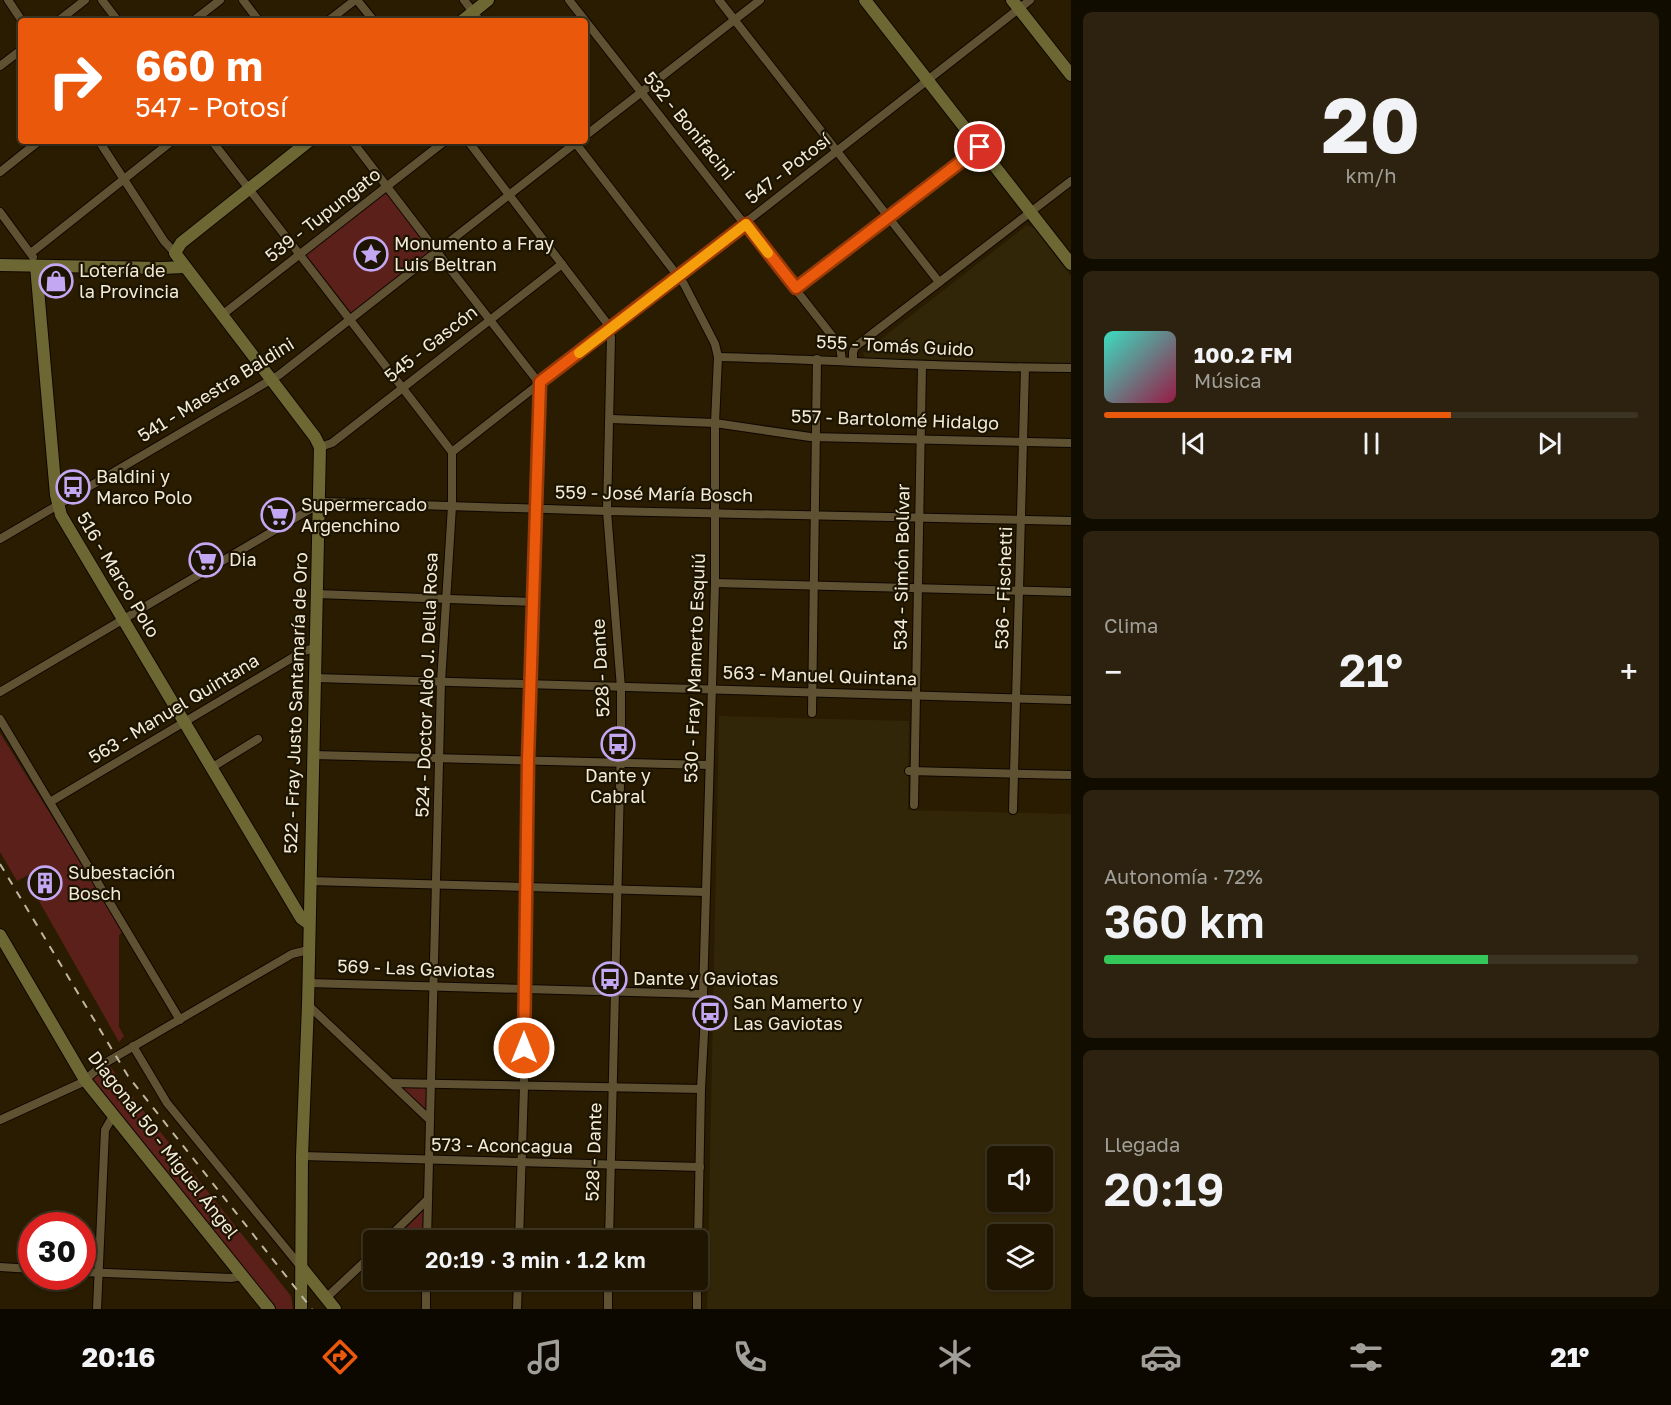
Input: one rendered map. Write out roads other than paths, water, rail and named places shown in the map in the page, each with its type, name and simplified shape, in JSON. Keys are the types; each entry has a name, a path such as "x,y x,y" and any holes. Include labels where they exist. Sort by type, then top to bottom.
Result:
{"street":[{"path":"8,0 20,18"},
{"path":"62,18 85,0"},
{"path":"102,0 116,18"},
{"path":"197,18 220,0"},
{"path":"243,0 257,18"},
{"path":"332,18 356,0 371,18"},
{"path":"464,0 477,16 489,0"},
{"name":"532 - Bonifacini","path":"569,0 583,18"},
{"path":"719,0 939,282"},
{"path":"588,134 760,0"},
{"path":"865,0 1071,264"},
{"name":"547 - Potosí","path":"452,452 928,81 1016,4 1030,0"},
{"path":"1016,4 1071,75"},
{"name":"532 - Bonifacini","path":"588,24 840,346 842,361"},
{"path":"0,66 18,52"},
{"path":"0,172 35,144"},
{"path":"101,144 184,267 272,379 320,447"},
{"path":"31,253 168,144"},
{"path":"214,144 452,452"},
{"path":"175,253 181,243 305,144"},
{"path":"354,144 436,252 540,382 528,760 523,989 524,1087 519,1230"},
{"name":"539 - Tupungato","path":"222,315 441,144"},
{"path":"470,144 610,328"},
{"name":"541 - Maestra Baldini","path":"0,539 272,379 351,320 574,144"},
{"name":"530 - Fray Mamerto Esquiú","path":"578,144 678,275 715,344 718,357 715,423 715,583 698,1230"},
{"path":"796,288 980,147"},
{"path":"853,362 855,347 1071,181"},
{"name":"516 - Marco Polo","path":"0,212 31,253 36,266 58,506 61,515 301,918 309,923"},
{"name":"545 - Gascón","path":"320,447 332,442 562,264"},
{"path":"0,266 184,267"},
{"name":"528 - Dante","path":"609,1230 621,688 607,511 611,419 610,328"},
{"name":"555 - Tomás Guido","path":"718,357 817,359 922,366 1071,368"},
{"path":"812,713 818,437 817,359"},
{"name":"534 - Simón Bolívar","path":"914,805 912,771 922,366"},
{"name":"536 - Fischetti","path":"1014,810 1025,441 1025,368"},
{"name":"557 - Bartolomé Hidalgo","path":"611,419 715,423 818,437 1071,443"},
{"name":"522 - Fray Justo Santamaría de Oro","path":"301,1305 320,447"},
{"name":"524 - Doctor Aldo J. Della Rosa","path":"427,1230 438,758 452,506 452,452"},
{"name":"559 - José María Bosch","path":"0,692 325,502 607,511 1071,521"},
{"path":"715,583 1071,592"},
{"path":"317,594 533,602"},
{"name":"563 - Manuel Quintana","path":"50,802 302,652 316,647"},
{"name":"563 - Manuel Quintana","path":"315,678 1071,700"},
{"path":"0,719 180,1020"},
{"path":"211,768 258,739"},
{"path":"314,755 709,765"},
{"path":"912,771 1071,775"},
{"path":"309,881 706,892"},
{"name":"Diagonal 50 - Miguel Ángel","path":"0,935 86,1080 268,1309"},
{"path":"0,1120 86,1080 100,1066 133,1046 292,954 308,950"},
{"name":"569 - Las Gaviotas","path":"308,983 703,994"},
{"path":"308,1005 430,1120"},
{"path":"133,1046 167,1103 335,1309"},
{"path":"391,1083 701,1089"},
{"path":"97,1309 105,1130 113,1116"},
{"name":"573 - Aconcagua","path":"303,1156 700,1167"},
{"path":"397,1230 428,1199"},
{"path":"326,1298 363,1263"},
{"path":"0,1268 18,1269"},
{"path":"96,1273 231,1278 242,1276"},
{"path":"426,1290 426,1309"},
{"path":"517,1309 518,1290"},
{"path":"608,1290 608,1309"},
{"path":"697,1290 697,1309"}],"railway":[{"path":"0,864 128,1076 312,1309"}],"place":[{"name":"Monumento a Fray Luis Beltran","path":"371,254"},
{"name":"Lotería de la Provincia","path":"56,281"},
{"name":"Baldini y Marco Polo","path":"73,487"},
{"name":"Supermercado Argenchino","path":"278,515"},
{"name":"Dia","path":"206,560"},
{"name":"Dante y Cabral","path":"618,744"},
{"name":"Subestación Bosch","path":"45,883"},
{"name":"Dante y Gaviotas","path":"610,979"},
{"name":"San Mamerto y Las Gaviotas","path":"710,1013"}]}
